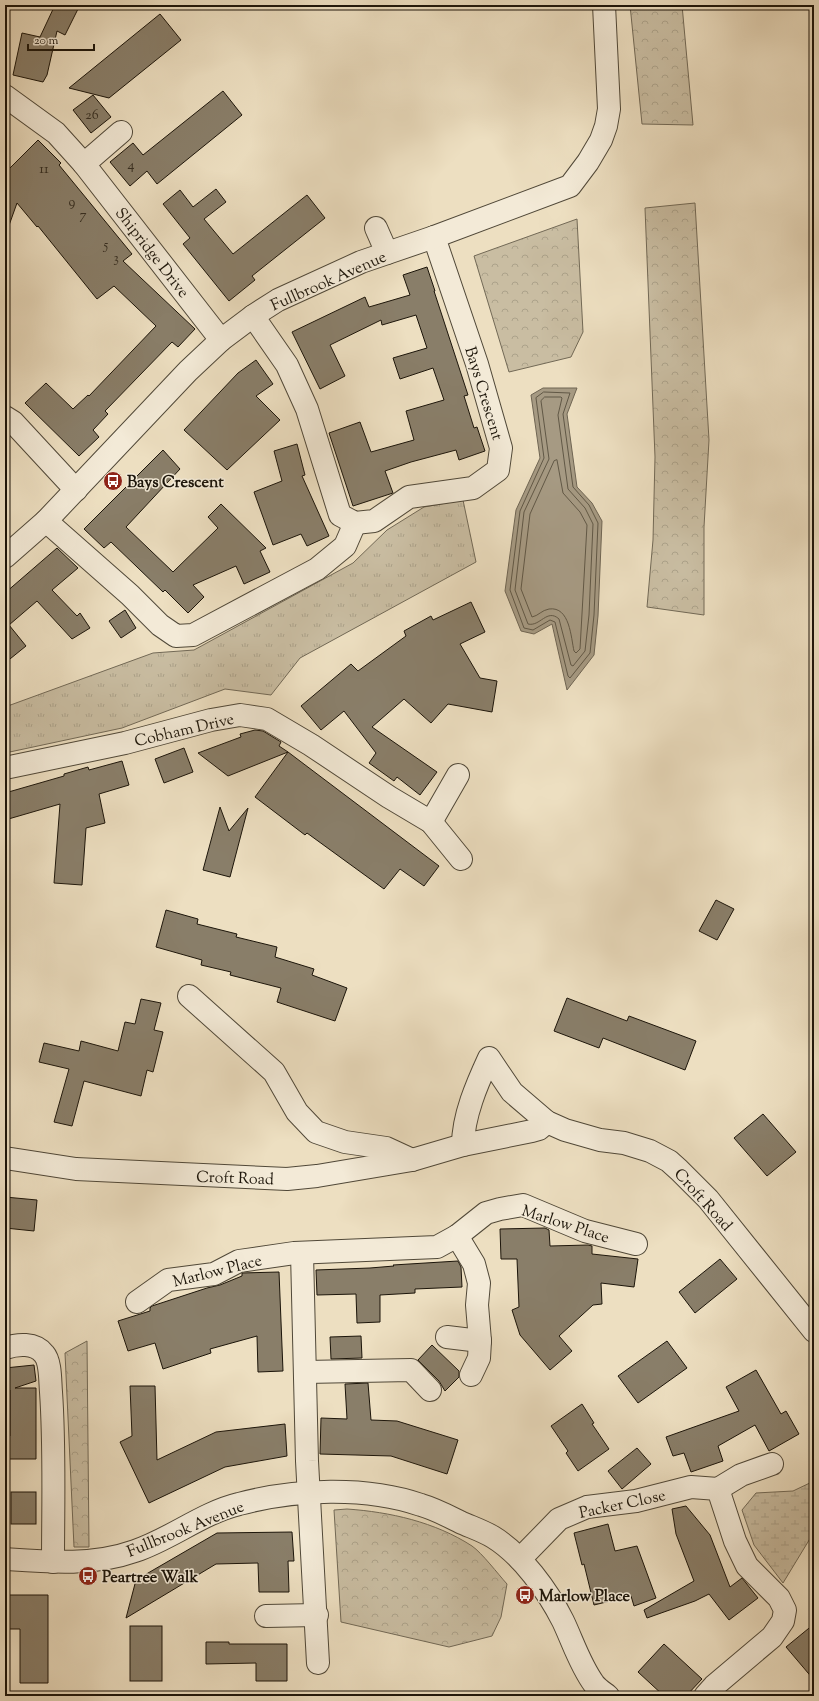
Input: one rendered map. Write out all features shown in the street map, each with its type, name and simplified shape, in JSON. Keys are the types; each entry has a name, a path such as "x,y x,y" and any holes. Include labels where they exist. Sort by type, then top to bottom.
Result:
{"street":[{"name":"Fullbrook Avenue","path":"5,557 46,521 188,371 221,340 253,316 278,300 321,280 387,253 570,186 601,140 607,120 609,108 609,80 604,5"},
{"name":"Shipridge Drive","path":"5,96 56,133 84,164 221,340"},
{"path":"84,164 121,132"},
{"path":"376,228 387,253"},
{"name":"Bays Crescent","path":"356,523 374,521 409,497 473,488 498,470 501,448 477,364 434,237"},
{"path":"46,521 130,595 160,625 176,636 193,635 317,569 345,546 356,523 340,515 307,409 288,365 253,316"},
{"path":"5,417 13,422 76,490"},
{"name":"Cobham Drive","path":"5,768 124,743 212,720 240,715 267,719 311,745 389,797 431,822 461,858"},
{"path":"431,822 458,775"},
{"path":"189,996 274,1072 297,1112 316,1132 345,1142 386,1148 412,1160"},
{"path":"463,1145 463,1135 469,1113 489,1058 512,1092 547,1122"},
{"name":"Croft Road","path":"5,1158 76,1169 287,1179 316,1176 412,1160 463,1145 532,1132 540,1129 547,1122 565,1130 600,1140 624,1143 650,1151 669,1162 708,1199 814,1331"},
{"name":"Marlow Place","path":"137,1302 168,1280 214,1274 239,1261 302,1253 437,1247 457,1236 486,1213 522,1205 585,1231 636,1244"},
{"path":"457,1236 474,1264 480,1283 477,1304 480,1341 479,1358 471,1375"},
{"path":"302,1253 307,1461 318,1663"},
{"path":"446,1338 480,1341"},
{"path":"5,1348 30,1344 44,1354 49,1369 53,1424 53,1562"},
{"path":"305,1372 411,1370 430,1390"},
{"path":"705,1696 714,1686 772,1637 783,1621 785,1610 779,1598 747,1566 735,1541 718,1489 741,1475 772,1464"},
{"name":"Packer Close","path":"520,1559 559,1519 587,1507 636,1501 691,1487 718,1489"},
{"name":"Fullbrook Avenue","path":"5,1558 53,1562 111,1557 135,1551 238,1504 309,1492 378,1495 421,1505 493,1537 520,1559 543,1588 562,1619 596,1693"},
{"path":"266,1616 316,1615"}],"green space":[{"path":"630,5 682,5 693,125 642,124"},
{"path":"695,203 709,440 704,527 704,615 647,607 653,540 655,457 645,208"},
{"path":"577,219 583,332 571,357 509,372 474,256"},
{"path":"463,500 476,562 300,658 271,695 225,689 122,728 5,753 5,707 153,653 194,650 353,563 387,530 424,507"},
{"path":"87,1341 89,1547 74,1547 65,1353"},
{"path":"814,1481 814,1532 783,1583 754,1545 742,1510 756,1493 793,1491"},
{"path":"334,1510 363,1510 412,1520 443,1531 476,1549 507,1584 501,1617 492,1636 449,1647 341,1622"}],"water":[{"path":"543,388 577,388 567,414 577,487 592,503 602,521 598,616 594,655 567,690 552,624 534,634 521,631 505,591 516,510 540,458 531,395"}],"building":[{"path":"55,5 80,5 65,35 57,31 47,75 43,82 13,75 22,33 40,37"},
{"path":"160,14 181,40 109,98 69,88"},
{"path":"223,91 242,115 157,184 147,171 130,186 110,162 133,143 143,155"},
{"path":"93,95 111,117 91,133 73,110"},
{"path":"38,140 61,163 59,165 132,254 123,261 195,329 178,347 172,342 105,411 108,414 93,430 99,437 79,456 25,403 46,383 73,409 88,395 89,396 156,326 114,286 97,299 38,226 37,227 17,203 7,231 5,231 5,173"},
{"path":"216,189 226,202 204,219 233,254 307,195 325,218 252,276 255,280 229,301 183,244 190,238 163,204 180,190 193,207"},
{"path":"427,267 468,395 464,396 474,428 477,427 485,451 459,460 456,450 411,462 385,471 393,493 353,506 329,433 360,422 371,452 414,440 406,411 444,400 433,368 400,379 393,358 427,348 416,315 382,325 381,320 330,345 345,376 320,389 292,332 365,297 369,307 410,295 403,275"},
{"path":"256,360 273,384 256,396 280,420 227,470 184,430 238,373"},
{"path":"297,444 305,475 302,476 329,536 307,546 301,534 273,545 254,492 282,481 274,451"},
{"path":"163,450 180,469 126,527 173,572 218,528 208,517 221,504 266,548 260,551 270,572 244,584 236,566 193,585 204,597 188,613 165,590 163,592 111,542 104,548 84,529"},
{"path":"57,548 78,568 52,590 77,616 80,613 90,628 72,639 37,601 9,625 26,646 5,663 5,593"},
{"path":"471,602 485,632 460,644 480,678 497,681 492,712 448,704 431,723 404,699 372,727 437,772 420,795 397,777 394,781 369,763 376,753 344,711 321,730 301,706 351,664 358,671 406,636 404,631 431,616 433,620"},
{"path":"125,610 136,628 121,638 109,621"},
{"path":"255,730 263,731 281,742 279,746 288,752 228,776 198,753 241,737 240,734"},
{"path":"184,748 193,772 164,783 155,759"},
{"path":"288,752 439,866 424,886 400,869 384,889 307,833 305,835 255,797"},
{"path":"122,761 129,785 99,794 105,823 86,828 82,885 54,883 60,804 5,820 5,793 64,776 64,774 88,767 89,770"},
{"path":"220,807 229,831 248,808 230,877 203,870"},
{"path":"716,900 734,909 717,940 699,931"},
{"path":"166,910 198,919 197,924 237,934 236,937 277,947 275,957 314,969 312,975 347,988 335,1021 277,1002 281,988 230,975 231,972 201,965 202,960 156,947"},
{"path":"567,998 627,1021 629,1016 696,1041 685,1070 603,1038 599,1048 554,1031"},
{"path":"141,999 161,1003 154,1030 163,1032 153,1072 147,1070 141,1096 84,1081 72,1126 54,1122 69,1069 39,1062 44,1043 79,1051 81,1041 118,1051 125,1022 135,1024"},
{"path":"763,1114 796,1152 767,1176 734,1138"},
{"path":"5,1197 37,1200 34,1231 5,1228"},
{"path":"545,1228 549,1230 550,1246 588,1245 592,1246 592,1254 638,1259 634,1287 601,1283 602,1304 593,1305 559,1336 572,1351 550,1370 520,1335 512,1310 519,1307 517,1259 501,1259 500,1229"},
{"path":"720,1259 737,1279 695,1313 679,1292"},
{"path":"458,1261 461,1267 462,1287 415,1289 415,1293 380,1295 380,1322 357,1323 356,1294 317,1295 316,1270 370,1268"},
{"path":"279,1272 283,1371 258,1372 257,1336 210,1349 211,1353 163,1369 155,1343 128,1351 118,1321 150,1311 152,1306 220,1285 242,1276 242,1273"},
{"path":"361,1336 362,1358 331,1359 330,1337"},
{"path":"667,1341 687,1368 638,1403 618,1376"},
{"path":"432,1345 459,1371 459,1377 445,1391 439,1381 418,1360"},
{"path":"34,1365 36,1381 15,1388 36,1388 36,1459 7,1459 7,1436 10,1436 10,1390 5,1391 5,1368"},
{"path":"756,1370 781,1414 786,1411 799,1434 769,1451 755,1425 718,1446 723,1461 691,1472 684,1453 673,1456 666,1437 739,1411 726,1387"},
{"path":"368,1383 371,1420 397,1421 458,1440 447,1474 391,1456 320,1454 321,1418 347,1419 345,1384"},
{"path":"130,1386 155,1386 157,1460 216,1432 285,1424 287,1456 225,1467 149,1503 120,1442 132,1436"},
{"path":"582,1404 594,1423 592,1424 609,1449 578,1471 566,1453 568,1451 551,1426"},
{"path":"637,1448 651,1464 622,1489 608,1471"},
{"path":"11,1492 36,1492 36,1524 11,1524"},
{"path":"686,1506 710,1535 730,1587 742,1578 758,1598 729,1620 709,1594 695,1601 647,1618 644,1610 694,1581 676,1534 672,1509"},
{"path":"608,1524 615,1551 637,1546 656,1598 634,1606 631,1596 594,1605 584,1564 582,1565 574,1533"},
{"path":"292,1532 294,1561 288,1561 289,1592 259,1592 258,1563 216,1564 126,1618 136,1580 217,1533"},
{"path":"5,1595 48,1595 48,1683 20,1683 20,1629 5,1629"},
{"path":"814,1624 814,1680 786,1647"},
{"path":"130,1626 162,1626 162,1681 130,1681"},
{"path":"206,1642 229,1642 229,1644 287,1644 287,1681 256,1681 256,1663 206,1664"},
{"path":"664,1644 702,1679 686,1696 664,1696 638,1672"}],"place":[{"name":"Bays Crescent","path":"113,481"},
{"name":"Peartree Walk","path":"88,1576"},
{"name":"Marlow Place","path":"525,1595"}]}
